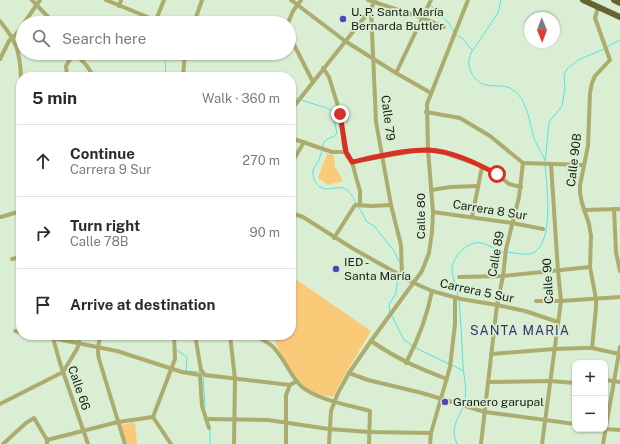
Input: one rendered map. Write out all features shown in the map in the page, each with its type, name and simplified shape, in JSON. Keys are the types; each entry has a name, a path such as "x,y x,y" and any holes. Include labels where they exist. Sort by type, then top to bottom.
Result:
{"highway":[{"path":"583,0 620,17"},
{"path":"614,0 620,3"}],"street":[{"path":"32,0 38,2 48,16"},
{"path":"106,0 145,16"},
{"path":"119,6 121,0"},
{"path":"158,16 164,0"},
{"path":"196,16 202,0"},
{"path":"291,0 345,41 431,93"},
{"path":"291,16 302,0"},
{"path":"368,0 375,1 423,18 444,27"},
{"name":"Calle 80","path":"330,444 331,411 334,401 349,373 370,341 391,315 422,271 429,254 432,239 433,212 428,150 427,104 468,0"},
{"path":"296,104 323,68 371,9 375,1"},
{"path":"29,16 38,2"},
{"path":"396,73 430,3"},
{"name":"Calle 90B","path":"592,348 596,299 590,267 591,236 580,193 588,146 590,93 592,84 595,76 610,60 594,18 598,7"},
{"name":"Calle 79","path":"371,9 376,122 391,205 401,245 402,276"},
{"path":"0,21 16,45"},
{"path":"0,59 9,41 16,33"},
{"path":"296,49 313,82"},
{"path":"20,60 21,72"},
{"path":"67,72 66,66 69,60"},
{"path":"81,60 91,72"},
{"path":"183,72 184,60"},
{"path":"323,68 329,77 341,116 346,152 352,162 360,191 358,205 334,238"},
{"path":"426,112 460,118 490,136 523,163 584,165"},
{"path":"296,140 322,149 335,152 346,152"},
{"path":"296,156 304,142"},
{"path":"352,162 428,150 452,155 497,174 510,184 521,187"},
{"name":"Calle 89","path":"482,444 497,305 503,276 506,249 521,187 523,163"},
{"name":"Calle 90","path":"542,444 561,301 550,164"},
{"path":"472,217 482,167"},
{"path":"431,190 451,187 478,186"},
{"path":"358,205 391,205"},
{"path":"614,209 618,237 616,252 620,271"},
{"path":"584,210 620,209"},
{"path":"0,217 16,212"},
{"name":"Carrera 8 Sur","path":"433,212 512,222 543,229"},
{"name":"Carrera 5 Sur","path":"296,214 303,216 334,238 396,273 432,291 458,298 525,311 558,322"},
{"path":"12,259 16,258"},
{"path":"459,277 503,276 590,267"},
{"path":"406,363 414,347 428,308 432,291"},
{"path":"536,301 620,297"},
{"path":"430,444 431,433 450,365 458,298"},
{"name":"Calle 66","path":"54,340 88,444"},
{"path":"63,340 130,355 182,372 290,386"},
{"path":"99,340 97,348 99,359 125,444"},
{"path":"153,417 175,359 175,340"},
{"path":"196,340 203,375 202,400 208,419 208,428"},
{"path":"231,340 235,378 234,444"},
{"path":"262,340 272,346 297,381 304,388 325,399 370,411 369,444"},
{"path":"370,341 387,353 406,363 447,379"},
{"path":"0,404 64,372 75,355 79,343"},
{"path":"608,417 620,347"},
{"path":"491,354 554,349 592,348 619,354"},
{"path":"349,373 387,386 442,398 485,412 572,424"},
{"path":"608,380 620,382"},
{"path":"286,444 286,395 290,386 297,381"},
{"path":"488,382 550,381 572,383"},
{"name":"Calle 80","path":"325,399 329,404 331,411"},
{"path":"3,444 26,423 34,418 47,442 84,430 118,422 153,417"},
{"path":"153,417 171,444"},
{"path":"208,419 286,422 330,429 369,432 431,433"},
{"path":"608,429 620,430"},
{"path":"603,444 605,432"}],"shaded area":[{"path":"327,154 334,155 335,167 343,181 328,185 318,178"},
{"path":"296,279 371,331 333,397 314,393 309,390 298,379 278,349 275,341 296,340"},
{"path":"135,422 137,444 127,444 121,425"}],"waterway":[{"path":"501,0 498,13 471,53 469,66 472,74 482,84 508,87 518,95 522,100 528,114 535,141 545,160"},
{"path":"430,5 448,22 454,32"},
{"path":"456,35 463,39 472,50"},
{"path":"607,47 620,40"},
{"path":"545,163 549,122 562,106 565,88 564,75 567,69 578,60 604,49"},
{"path":"165,60 166,72"},
{"path":"301,100 332,111 337,133 335,136 325,141 322,148"},
{"path":"322,151 313,171 313,177 316,183 320,187 326,189 339,187 347,190 356,203"},
{"path":"508,252 530,254 538,249 543,240 548,215 545,166"},
{"path":"358,206 367,222 374,226 394,251 399,262"},
{"path":"458,296 452,269 455,259 462,250 471,244 481,243 504,252"},
{"path":"390,313 389,305 396,293 398,277"},
{"path":"459,300 466,389 464,403"},
{"path":"392,316 404,340 413,346"},
{"path":"416,348 449,364"},
{"path":"177,350 187,357 186,371 201,372"},
{"path":"452,365 463,371"},
{"path":"203,375 205,407"},
{"path":"457,444 454,429 463,407"},
{"path":"210,430 210,444"}],"place":[{"name":"U. P. Santa María Bernarda Buttler","path":"343,19"},
{"name":"IED - Santa María","path":"336,269"},
{"name":"Granero garupal","path":"445,402"}],"district":[{"name":"SANTA MARIA","path":"520,330"}],"route":[{"path":"340,114 343,140 347,156 352,162 428,150 452,155 497,174"}]}
